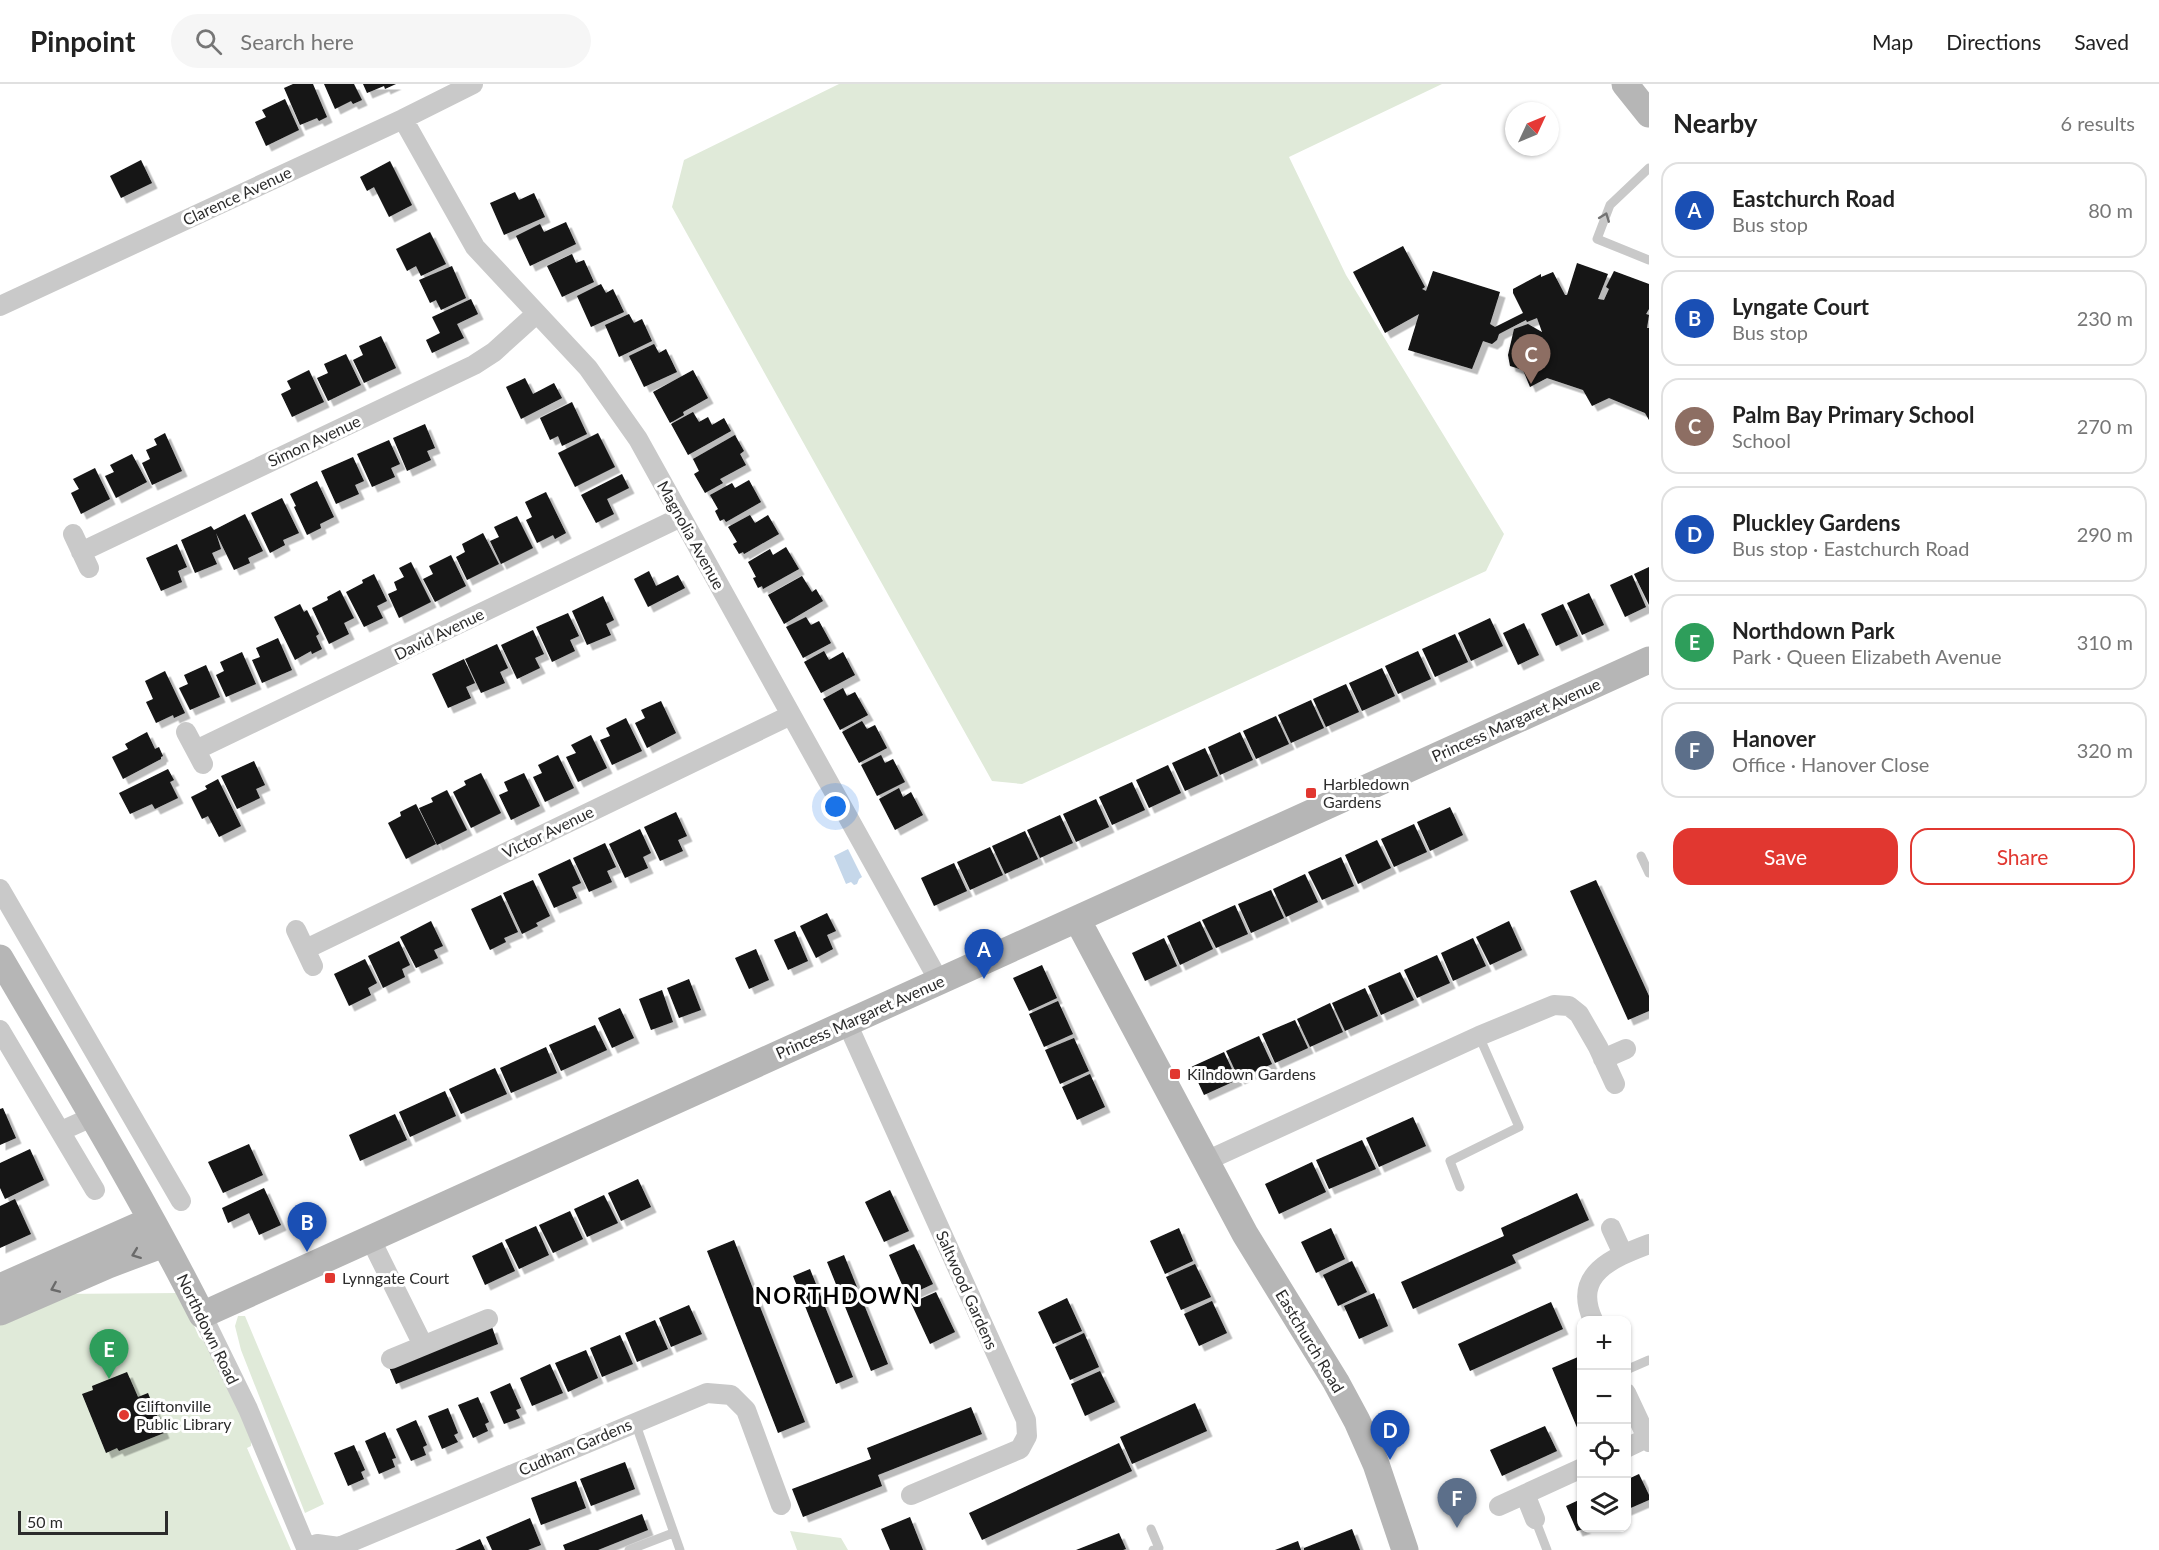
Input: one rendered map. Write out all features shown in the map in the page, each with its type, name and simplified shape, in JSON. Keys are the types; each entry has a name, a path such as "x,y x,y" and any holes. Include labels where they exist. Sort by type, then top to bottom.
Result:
{"main road":[{"path":"1625,84 1649,114"},
{"name":"Princess Margaret Avenue","path":"202,1315 1649,660"},
{"name":"Eastchurch Road","path":"1077,919 1245,1234 1319,1354 1357,1421 1376,1464 1405,1550"},
{"name":"Northdown Road","path":"1,962 151,1220 202,1315"},
{"path":"0,1287 151,1220"},
{"path":"0,1312 108,1265 164,1244"}],"street":[{"name":"Clarence Avenue","path":"0,306 403,119 473,84"},
{"name":"Magnolia Avenue","path":"403,119 475,247 588,368 638,439 939,981"},
{"name":"Simon Avenue","path":"81,551 474,365 494,352 536,314"},
{"name":"David Avenue","path":"186,732 199,757 681,517"},
{"name":"Victor Avenue","path":"296,930 309,957 791,715"},
{"path":"0,889 181,1201"},
{"path":"1206,1161 1479,1036 1554,1005 1569,1006 1579,1014 1615,1084"},
{"name":"Saltwood Gardens","path":"847,1023 1026,1420 1027,1436 1020,1449 911,1495"},
{"path":"0,1030 95,1190"},
{"path":"62,1066 91,1047"},
{"path":"1603,1059 1626,1049"},
{"path":"61,1131 92,1117"},
{"path":"1611,1228 1623,1254"},
{"path":"370,1238 423,1344"},
{"path":"1591,1316 1588,1308 1588,1286 1594,1273 1623,1254 1649,1244"},
{"name":"Northdown Road","path":"202,1315 248,1409 307,1549"},
{"path":"391,1359 488,1319"},
{"name":"Cudham Gardens","path":"307,1549 317,1544 339,1549 707,1393 731,1395 746,1410 781,1505"},
{"path":"1631,1404 1648,1440 1631,1446"},
{"path":"1499,1506 1577,1470"},
{"path":"1525,1494 1535,1520"}],"lane":[{"path":"1649,168 1610,206 1597,239 1649,260"},
{"path":"1641,856 1649,873"},
{"path":"1460,1187 1450,1161 1519,1127 1479,1036"},
{"path":"1631,1368 1649,1360"},
{"path":"635,1422 680,1550"},
{"path":"1535,1520 1548,1550"},
{"path":"1152,1529 1159,1548 1154,1550"},
{"path":"629,1550 673,1533"}],"green space":[{"path":"839,84 1442,84 1289,157 1346,275 1504,534 1486,571 1022,784 992,781 672,207 684,160"},
{"path":"180,1293 199,1337 243,1379 253,1406 251,1446 247,1448 291,1550 0,1550 0,1319 56,1294"},
{"path":"238,1316 245,1316 324,1504 305,1513 241,1350 235,1326"},
{"path":"790,1531 841,1538 848,1550 797,1550"}],"water":[{"path":"848,849 862,877 854,885 851,882 846,884 834,856"}],"building":[{"path":"293,84 313,84 327,117 319,121 317,118 300,125 284,88"},
{"path":"324,84 354,84 362,100 353,104 351,101 335,109"},
{"path":"363,84 396,84 367,93"},
{"path":"285,99 299,130 266,146 255,122 266,117 262,110"},
{"path":"141,160 152,183 121,198 110,176"},
{"path":"390,161 412,205 389,217 374,187 367,191 360,177"},
{"path":"515,192 519,200 534,193 545,217 504,235 490,203"},
{"path":"566,222 576,244 530,266 516,236 540,224 544,232"},
{"path":"430,232 446,264 421,276 416,266 407,271 396,249"},
{"path":"1403,246 1425,287 1422,289 1426,291 1433,271 1500,292 1490,324 1495,327 1523,313 1513,289 1541,274 1541,277 1553,272 1567,295 1577,263 1608,274 1598,299 1604,300 1609,289 1606,287 1614,271 1649,284 1649,309 1646,314 1649,315 1647,328 1649,328 1649,420 1645,413 1609,398 1592,406 1583,390 1547,378 1530,387 1523,370 1510,366 1508,355 1514,329 1528,324 1542,332 1537,318 1527,322 1526,320 1499,334 1497,340 1492,344 1483,341 1472,369 1408,350 1419,314 1385,333 1353,272"},
{"path":"572,254 576,263 584,260 594,282 562,297 547,266"},
{"path":"452,266 466,298 441,310 436,300 430,303 419,280"},
{"path":"601,284 606,293 613,289 624,312 591,327 577,296"},
{"path":"471,299 478,314 457,324 464,338 432,353 426,340 440,333 432,317"},
{"path":"629,314 634,323 642,319 652,341 619,357 605,325"},
{"path":"381,336 396,368 364,383 353,360 363,355 359,346"},
{"path":"654,344 659,353 666,349 677,372 644,387 629,356"},
{"path":"346,354 361,385 328,401 317,378 328,373 324,364"},
{"path":"309,370 324,402 292,417 281,394 291,389 287,381"},
{"path":"693,370 708,398 683,412 684,415 670,423 653,392"},
{"path":"525,378 533,394 554,383 562,398 521,419 506,387"},
{"path":"572,402 587,434 562,446 558,436 550,440 540,418"},
{"path":"693,412 699,422 708,417 712,425 724,418 731,431 688,455 671,424"},
{"path":"425,424 435,448 427,451 431,460 407,471 393,438"},
{"path":"165,433 182,471 152,485 142,463 150,459 146,450 157,445 154,439"},
{"path":"598,433 615,467 575,487 558,453"},
{"path":"735,435 744,451 740,454 746,465 720,479 723,483 705,493 694,474 699,471 693,459"},
{"path":"389,440 400,464 391,468 395,477 372,487 357,454"},
{"path":"132,454 147,482 116,498 105,476 114,472 110,465"},
{"path":"353,457 364,481 355,485 359,494 336,504 321,471"},
{"path":"95,468 110,499 81,514 71,493 79,489 73,479"},
{"path":"622,474 629,488 607,499 614,514 596,523 581,495"},
{"path":"749,480 761,502 726,522 724,519 720,521 715,511 718,509 710,495 732,483 735,488"},
{"path":"317,481 334,517 320,524 321,528 307,535 290,494"},
{"path":"546,492 566,533 555,539 553,535 537,543 526,520 532,517 525,502"},
{"path":"282,498 299,533 283,540 285,545 270,553 251,513"},
{"path":"245,514 263,551 248,558 250,563 234,570 216,533 221,549 212,553 217,564 195,573 181,540 211,526 214,530"},
{"path":"750,515 755,523 768,515 779,534 744,554 743,552 739,554 733,544 737,542 728,527"},
{"path":"517,516 533,548 501,564 490,541 499,537 494,527"},
{"path":"483,533 499,564 467,580 456,557 465,552 462,544"},
{"path":"177,544 187,567 178,571 182,582 161,591 146,558"},
{"path":"786,547 799,569 763,589 762,586 758,588 753,578 756,577 748,562 770,549 773,555"},
{"path":"451,555 466,586 435,602 423,579 433,574 429,566"},
{"path":"411,562 431,602 399,618 388,594 397,590 394,582 404,577 399,568"},
{"path":"1649,567 1649,605 1634,574"},
{"path":"649,571 656,586 678,575 685,588 648,607 634,579"},
{"path":"374,574 387,601 377,606 383,618 364,627 346,592"},
{"path":"1632,575 1646,607 1625,617 1610,585"},
{"path":"802,576 812,592 816,589 823,601 784,624 768,595"},
{"path":"340,590 354,618 344,623 349,634 329,644 312,608 328,600 327,597"},
{"path":"1589,593 1604,625 1582,635 1567,603"},
{"path":"603,596 614,620 606,624 611,635 587,645 572,611"},
{"path":"300,604 304,612 307,610 319,634 316,636 322,649 312,654 311,651 295,660 274,617"},
{"path":"1563,604 1578,636 1556,646 1541,614"},
{"path":"568,613 579,636 570,640 575,651 552,662 536,627"},
{"path":"806,617 811,625 819,621 831,643 803,658 786,627"},
{"path":"1490,618 1503,646 1471,661 1458,633"},
{"path":"1524,623 1539,655 1518,665 1503,633"},
{"path":"533,630 544,654 535,658 540,668 517,679 501,645"},
{"path":"1455,634 1468,662 1435,677 1422,649"},
{"path":"278,638 292,670 262,683 252,660 260,657 256,648"},
{"path":"497,644 508,668 500,672 505,683 481,693 465,659"},
{"path":"824,651 829,660 843,652 855,675 821,693 804,662"},
{"path":"1418,651 1431,679 1398,694 1385,666"},
{"path":"242,652 256,684 226,697 216,675 224,671 220,662"},
{"path":"464,659 475,683 466,687 471,698 448,708 432,674"},
{"path":"206,665 220,697 190,710 179,688 188,684 184,675"},
{"path":"1382,668 1395,696 1362,711 1349,683"},
{"path":"165,671 185,713 174,718 173,715 156,723 146,702 153,699 145,681"},
{"path":"1346,684 1359,712 1326,727 1313,699"},
{"path":"843,688 847,696 855,692 868,715 840,730 823,699"},
{"path":"1311,700 1324,728 1291,743 1278,715"},
{"path":"661,701 676,733 647,748 635,723 645,718 641,710"},
{"path":"1276,716 1289,744 1256,759 1243,731"},
{"path":"626,718 642,751 612,765 600,740 610,736 606,728"},
{"path":"862,721 867,729 875,725 887,748 859,763 842,732"},
{"path":"147,732 155,749 159,747 163,756 123,779 112,757 128,749 125,744"},
{"path":"1240,732 1253,760 1220,775 1208,747"},
{"path":"591,735 607,768 578,782 566,757 576,753 571,745"},
{"path":"1205,748 1218,776 1185,791 1172,763"},
{"path":"558,755 574,788 545,802 533,777 542,773 538,765"},
{"path":"881,755 885,763 893,759 905,782 877,796 861,765"},
{"path":"254,761 265,785 256,789 260,798 237,809 221,776"},
{"path":"1168,765 1181,793 1149,808 1136,780"},
{"path":"168,769 174,780 170,782 178,798 155,809 152,804 130,814 119,793"},
{"path":"481,773 501,813 471,828 453,792 466,785 464,781"},
{"path":"524,773 540,806 511,820 499,795 508,791 504,782"},
{"path":"218,779 241,826 219,837 208,816 202,819 191,797 207,789 205,786"},
{"path":"1132,782 1145,810 1112,825 1099,797"},
{"path":"899,788 903,797 911,792 923,815 895,830 879,799"},
{"path":"447,790 467,830 437,845 419,808 433,802 431,798"},
{"path":"1096,799 1109,827 1076,842 1063,814"},
{"path":"416,804 436,844 406,859 388,823 401,816 400,812"},
{"path":"1450,807 1463,835 1430,851 1417,822"},
{"path":"676,812 687,836 678,840 683,851 660,861 644,827"},
{"path":"1060,815 1073,843 1040,858 1027,830"},
{"path":"1414,824 1427,852 1394,867 1381,839"},
{"path":"640,829 651,853 643,857 648,868 625,878 609,844"},
{"path":"1025,831 1038,859 1005,874 992,846"},
{"path":"1377,840 1391,868 1358,884 1345,855"},
{"path":"605,843 616,867 607,871 612,882 589,892 573,858"},
{"path":"990,847 1003,875 970,890 957,862"},
{"path":"1341,857 1354,886 1322,900 1308,872"},
{"path":"570,859 581,883 572,887 577,898 554,908 538,874"},
{"path":"954,863 967,891 934,906 921,878"},
{"path":"1305,874 1318,902 1286,917 1273,889"},
{"path":"533,880 550,916 536,923 538,926 522,934 503,893"},
{"path":"1596,880 1649,996 1649,1011 1628,1020 1570,891"},
{"path":"1271,890 1284,918 1251,933 1238,904"},
{"path":"501,895 518,932 504,938 506,942 490,950 471,909"},
{"path":"1235,905 1248,934 1216,948 1202,920"},
{"path":"827,913 836,931 827,935 833,949 816,958 800,926"},
{"path":"431,921 443,946 434,950 438,958 416,968 400,937"},
{"path":"1200,921 1213,949 1180,965 1167,936"},
{"path":"1509,921 1522,950 1490,965 1476,937"},
{"path":"795,931 808,961 788,970 774,940"},
{"path":"1164,938 1177,966 1145,981 1132,953"},
{"path":"1473,938 1486,966 1453,981 1441,953"},
{"path":"399,941 410,965 402,969 405,977 383,988 368,956"},
{"path":"756,949 769,980 749,989 735,958"},
{"path":"1437,955 1450,983 1417,998 1404,970"},
{"path":"365,959 377,983 368,988 371,995 349,1006 334,974"},
{"path":"1042,965 1057,998 1029,1011 1013,978"},
{"path":"1400,972 1414,1000 1381,1015 1368,986"},
{"path":"689,979 701,1010 679,1018 667,988"},
{"path":"1365,988 1378,1016 1345,1031 1332,1003"},
{"path":"662,990 673,1022 651,1030 639,999"},
{"path":"1058,1001 1073,1034 1044,1047 1029,1014"},
{"path":"1330,1003 1343,1032 1310,1047 1297,1019"},
{"path":"620,1008 634,1038 612,1048 598,1018"},
{"path":"1295,1020 1308,1048 1275,1063 1262,1034"},
{"path":"595,1025 607,1050 561,1071 549,1045"},
{"path":"1259,1036 1272,1064 1239,1079 1226,1051"},
{"path":"1074,1038 1089,1071 1060,1084 1045,1050"},
{"path":"546,1047 557,1073 511,1093 500,1068"},
{"path":"1224,1052 1237,1080 1204,1095 1191,1067"},
{"path":"495,1068 507,1094 461,1114 449,1089"},
{"path":"1090,1074 1105,1107 1077,1120 1062,1087"},
{"path":"445,1091 456,1116 410,1137 399,1112"},
{"path":"3,1108 16,1138 0,1145 0,1109"},
{"path":"395,1114 407,1140 360,1161 349,1135"},
{"path":"1413,1117 1426,1146 1379,1167 1366,1138"},
{"path":"1362,1140 1376,1169 1329,1189 1316,1160"},
{"path":"249,1144 263,1175 223,1193 208,1162"},
{"path":"30,1149 44,1180 5,1199 0,1188 0,1163"},
{"path":"1312,1162 1326,1192 1279,1214 1265,1184"},
{"path":"638,1179 651,1207 621,1221 608,1193"},
{"path":"264,1188 281,1225 259,1235 249,1213 228,1223 222,1208"},
{"path":"890,1190 909,1231 884,1242 865,1202"},
{"path":"1577,1193 1589,1220 1512,1255 1516,1263 1413,1309 1401,1282 1504,1236 1501,1228"},
{"path":"604,1195 618,1223 587,1237 574,1209"},
{"path":"15,1199 31,1234 0,1248 0,1206"},
{"path":"570,1211 583,1239 553,1253 539,1225"},
{"path":"536,1226 549,1255 519,1269 505,1240"},
{"path":"1179,1228 1193,1261 1165,1274 1150,1241"},
{"path":"1331,1228 1345,1259 1316,1273 1301,1242"},
{"path":"734,1240 805,1422 778,1433 707,1251"},
{"path":"502,1242 515,1271 485,1285 472,1256"},
{"path":"914,1244 933,1284 907,1296 889,1255"},
{"path":"844,1255 888,1364 871,1371 827,1262"},
{"path":"1352,1261 1367,1292 1338,1306 1323,1275"},
{"path":"1195,1264 1211,1297 1181,1310 1166,1277"},
{"path":"810,1269 853,1377 836,1384 793,1276"},
{"path":"936,1292 955,1332 930,1344 911,1303"},
{"path":"1374,1293 1388,1326 1359,1339 1344,1306"},
{"path":"1067,1298 1082,1331 1053,1344 1038,1312"},
{"path":"1212,1301 1227,1333 1199,1346 1184,1314"},
{"path":"1551,1302 1563,1329 1470,1371 1458,1344"},
{"path":"689,1305 702,1334 671,1347 659,1318"},
{"path":"655,1320 668,1349 637,1362 625,1333"},
{"path":"492,1327 498,1344 396,1384 389,1367"},
{"path":"1084,1333 1099,1367 1070,1380 1055,1347"},
{"path":"620,1335 633,1364 602,1377 590,1348"},
{"path":"586,1350 598,1378 568,1392 555,1363"},
{"path":"1577,1357 1577,1427 1552,1368"},
{"path":"550,1364 563,1393 532,1406 520,1378"},
{"path":"1100,1371 1115,1402 1085,1416 1071,1384"},
{"name":"Cliftonville Public Library","path":"127,1372 138,1397 148,1393 164,1433 119,1451 117,1448 106,1453 82,1394 93,1390 92,1386"},
{"path":"510,1383 521,1408 516,1410 520,1418 504,1424 490,1392"},
{"path":"478,1397 489,1422 485,1424 488,1431 473,1438 458,1405"},
{"path":"1195,1403 1207,1431 1132,1464 1120,1437"},
{"path":"971,1407 982,1434 878,1475 882,1486 803,1517 792,1489 871,1459 867,1448"},
{"path":"448,1408 458,1433 454,1435 458,1442 442,1449 428,1416"},
{"path":"416,1420 427,1445 423,1447 426,1455 411,1461 396,1429"},
{"path":"1545,1426 1557,1451 1502,1476 1490,1450"},
{"path":"385,1432 396,1458 392,1459 395,1467 379,1474 365,1441"},
{"path":"1119,1443 1132,1471 982,1540 969,1513"},
{"path":"354,1445 365,1470 361,1472 364,1479 348,1486 334,1453"},
{"path":"625,1462 635,1489 591,1506 580,1479"},
{"path":"1639,1474 1649,1500 1631,1508 1631,1478"},
{"path":"576,1481 586,1508 541,1525 531,1498"},
{"path":"1577,1501 1577,1531 1566,1506"},
{"path":"642,1514 648,1530 598,1550 565,1550 563,1545"},
{"path":"910,1517 923,1550 890,1550 881,1529"},
{"path":"530,1518 541,1545 528,1550 492,1550 486,1537"},
{"path":"1352,1529 1360,1550 1304,1550 1304,1548"},
{"path":"1119,1533 1126,1549 1076,1550"},
{"path":"480,1539 485,1550 455,1550"},
{"path":"1298,1541 1301,1550 1275,1550"}],"place":[{"name":"Palm Bay Primary School","path":"1531,384"},
{"name":"Harbledown Gardens","path":"1311,793"},
{"name":"Eastchurch Road","path":"984,979"},
{"name":"Kilndown Gardens","path":"1175,1074"},
{"name":"Lyngate Court","path":"307,1252"},
{"name":"Lynngate Court","path":"330,1278"},
{"name":"Northdown Park","path":"109,1379"},
{"name":"Cliftonville Public Library","path":"124,1415"},
{"name":"Pluckley Gardens","path":"1390,1460"},
{"name":"Hanover","path":"1457,1528"}],"district":[{"name":"NORTHDOWN","path":"838,1296"}]}
